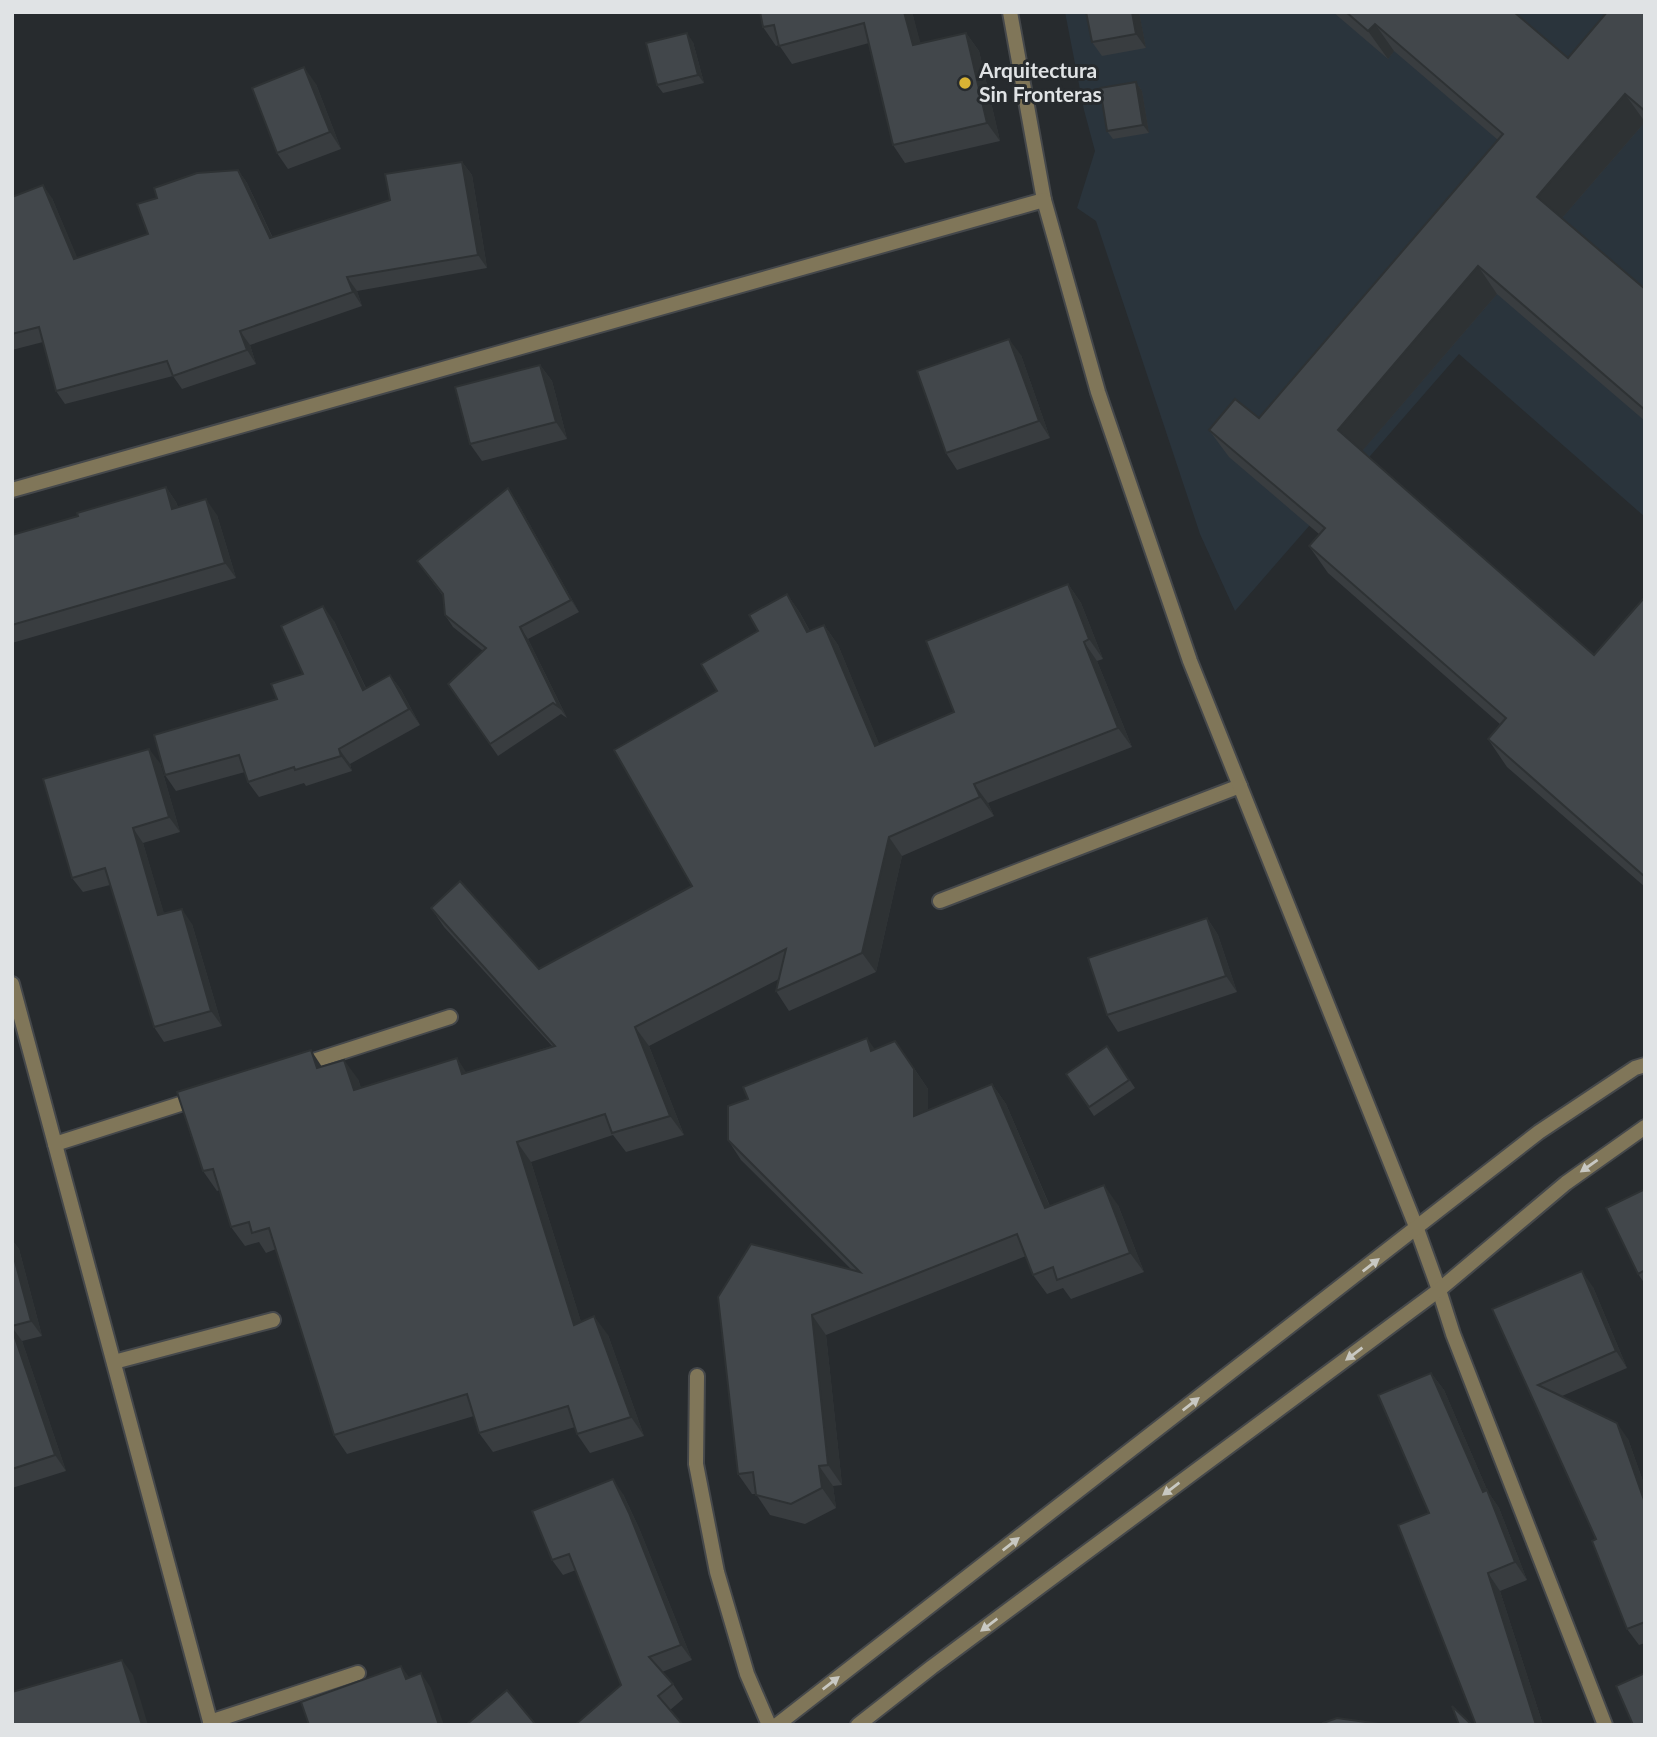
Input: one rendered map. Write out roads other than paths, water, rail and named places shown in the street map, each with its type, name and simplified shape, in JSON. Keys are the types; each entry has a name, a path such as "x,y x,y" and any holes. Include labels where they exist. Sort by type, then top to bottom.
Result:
{"street":[{"path":"1010,12 1044,200 1098,392 1190,661 1417,1229 1452,1334 1605,1725"},
{"path":"12,490 1044,200"},
{"path":"940,901 1240,786"},
{"path":"12,984 211,1723 358,1673"},
{"path":"292,1068 450,1017"},
{"path":"777,1725 1539,1132 1635,1068 1645,1065"},
{"path":"55,1144 213,1093"},
{"path":"858,1725 1439,1290 1566,1183 1645,1127"},
{"path":"114,1362 273,1320"},
{"path":"697,1376 696,1464 717,1572 747,1674 769,1725"}],"place":[{"name":"Arquitectura Sin Fronteras","path":"965,83"}]}
